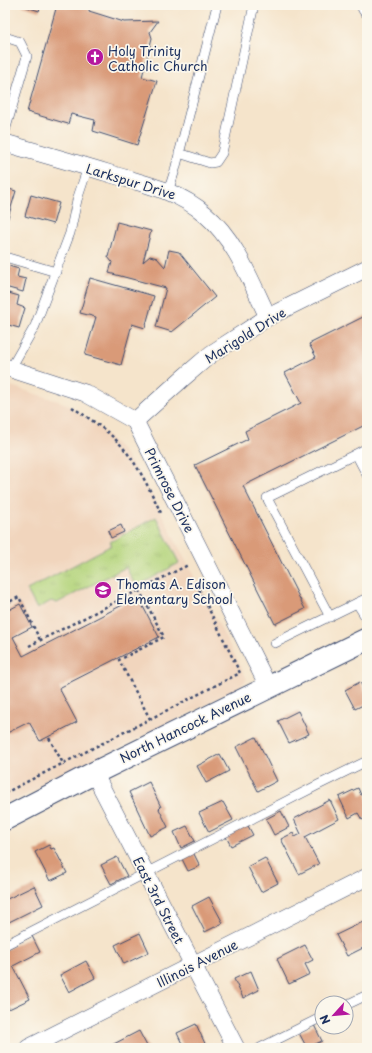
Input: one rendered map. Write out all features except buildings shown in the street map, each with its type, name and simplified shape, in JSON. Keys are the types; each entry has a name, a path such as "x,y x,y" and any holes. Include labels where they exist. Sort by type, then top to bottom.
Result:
{"street":[{"path":"365,5 367,9"},
{"name":"Larkspur Drive","path":"5,143 88,167 182,197 206,214 227,238 244,267 268,318"},
{"name":"Marigold Drive","path":"135,422 211,354 268,318 367,268"},
{"path":"8,368 85,393 135,422"},
{"name":"Primrose Drive","path":"135,422 268,686"},
{"name":"North Hancock Avenue","path":"5,819 268,686 367,639"},
{"name":"East 3rd Street","path":"94,773 236,1048"},
{"name":"Illinois Avenue","path":"28,1048 367,878"}],"lane":[{"path":"168,192 217,5"},
{"path":"179,153 210,163 216,162 222,153 254,5"},
{"path":"5,37 20,42 27,56 5,131"},
{"path":"8,368 35,326 70,233 77,200 88,167"},
{"path":"5,257 56,272"},
{"path":"330,617 267,498 367,448"},
{"path":"356,454 367,475"},
{"path":"275,643 367,598"},
{"path":"357,603 367,619"},
{"path":"5,946 367,762"},
{"path":"354,1001 367,995"},
{"path":"260,1048 314,1021"}],"path":[{"path":"66,404 99,425 117,441 133,462 149,488 163,516"},
{"path":"29,646 188,565 184,558"},
{"path":"5,793 240,673 198,587"},
{"path":"139,590 164,637 119,660 150,719"},
{"path":"5,604 19,597 40,640"},
{"path":"49,738 64,764"}],"shaded area":[{"name":"Thomas A. Edison Elementary School","path":"5,384 64,403 94,423 120,448 139,473 155,501 247,679 239,688 5,806"}],"green space":[{"path":"156,517 179,563 136,587 126,567 57,603 51,601 37,609 27,590 112,545 110,542"}],"place":[{"name":"Holy Trinity Catholic Church","path":"95,57"},
{"name":"Thomas A. Edison Elementary School","path":"103,590"}]}
